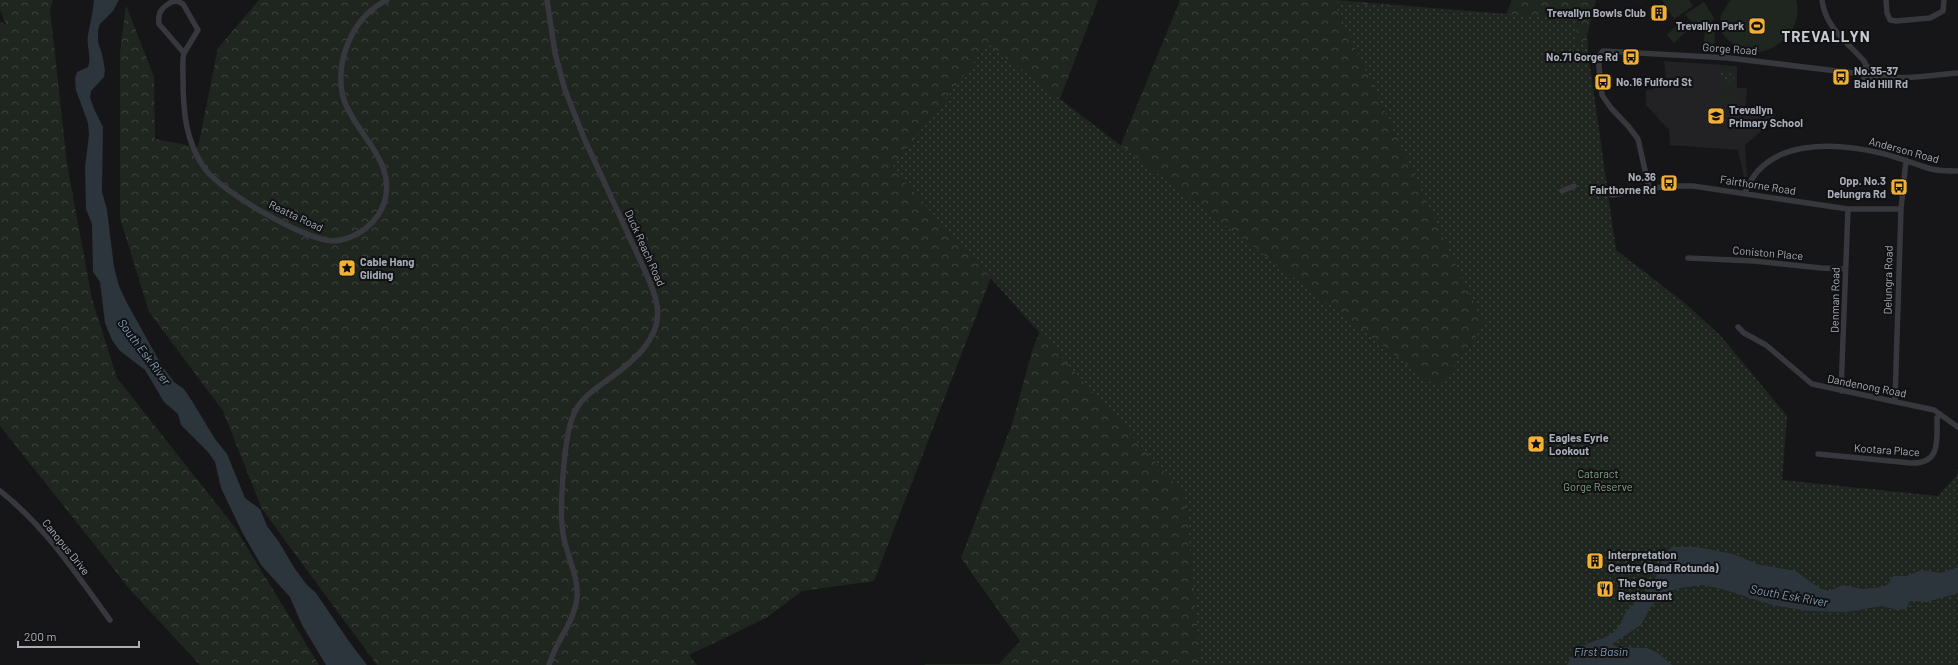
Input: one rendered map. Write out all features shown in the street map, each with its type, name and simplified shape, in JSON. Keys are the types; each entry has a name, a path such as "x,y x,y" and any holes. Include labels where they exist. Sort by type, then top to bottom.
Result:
{"street":[{"name":"Reatta Road","path":"184,53 159,24 158,19 161,10 167,4 176,0 183,4 198,30 184,53 183,87 185,124 195,153 206,170 229,192 304,233 324,240 343,240 360,233 372,223 382,210 386,196 387,184 384,168 377,153 348,108 342,91 341,71 347,45 358,23 368,12 387,0"},
{"name":"Duck Reach Road","path":"547,0 555,53 563,86 584,138 651,284 658,312 654,329 642,351 619,372 585,398 576,410 570,423 565,463 562,526 575,575 577,597 571,619 549,665"},
{"path":"1822,0 1824,12 1830,25 1864,61 1867,67 1873,70 1873,75"},
{"path":"1886,0 1888,17 1890,20 1896,21 1936,16 1943,11 1944,0"},
{"name":"Gorge Road","path":"1649,188 1638,139 1629,127 1610,108 1602,95 1599,55 1607,50 1729,58 1862,74"},
{"path":"1867,67 1862,70 1862,74 1867,79 1873,75 1886,78 1902,78 1958,73"},
{"name":"Anderson Road","path":"1745,193 1752,180 1771,160 1777,155 1794,148 1824,147 1860,149 1886,154 1931,169 1958,171"},
{"name":"Delungra Road","path":"1895,401 1900,209 1906,160"},
{"path":"1562,191 1574,186"},
{"name":"Fairthorne Road","path":"1612,195 1649,188 1693,186 1848,209 1900,209"},
{"name":"Denman Road","path":"1841,391 1848,209"},
{"name":"Coniston Place","path":"1688,258 1754,260 1821,268 1845,269"},
{"name":"Dandenong Road","path":"1738,327 1744,333 1762,342 1812,384 1934,410 1958,427"},
{"name":"Kootara Place","path":"1818,454 1911,463 1925,462 1934,454 1936,449 1938,418 1940,414"},
{"name":"Canopus Drive","path":"0,491 33,522 62,555 110,620"}],"shaded area":[{"name":"Trevallyn Primary School","path":"1664,61 1737,66 1737,88 1747,88 1745,110 1775,113 1774,120 1745,145 1747,177 1744,177 1738,150 1670,145 1669,130 1646,105 1646,90 1654,89 1654,80 1666,80"}],"green space":[{"path":"0,0 53,0 50,9 67,164 92,299 117,378 234,526 319,665 200,665 132,592 0,426 0,22 6,24 0,10"},
{"path":"259,0 1098,0 874,581 802,591 766,618 689,655 697,665 377,665 262,509 223,411 149,312 120,218 120,53 126,5 154,77 155,139 198,147 218,48"},
{"name":"Cataract Gorge Reserve","path":"1180,0 1337,0 1506,14 1512,0 1596,0 1587,36 1596,178 1616,250 1686,304 1721,336 1564,665 924,665 999,664 1020,641 961,558 1012,424 1033,348 1111,169"},
{"path":"1662,0 1689,0 1693,6 1674,19"},
{"name":"Trevallyn Park","path":"1731,0 1796,0 1798,9 1797,18 1789,34 1775,46 1757,52 1745,50 1727,39 1720,28 1721,16 1725,7"},
{"name":"Cataract Gorge Reserve","path":"1334,2 1577,19 1575,44 1587,45 1616,250 1720,335 1787,416 1782,480 1938,496 1957,475 1958,468 1958,665 1201,665 1185,495 892,168 988,44 1438,388 1484,325"},
{"path":"1704,2 1715,19 1698,31 1685,14"},
{"path":"1682,20 1690,28 1674,43 1667,35"},
{"path":"1705,30 1715,31 1714,52 1703,52"},
{"path":"1721,73 1734,74 1734,82 1721,81"},
{"path":"1721,82 1736,83 1735,91 1720,90"},
{"path":"1719,96 1736,97 1735,105 1718,103"}],"water":[{"name":"South Esk River","path":"94,0 119,0 113,11 100,24 98,30 98,42 105,70 104,77 91,91 90,97 103,127 102,192 107,210 114,267 119,286 162,366 174,382 184,389 215,439 227,454 245,498 260,509 267,526 279,542 295,569 307,585 316,593 367,665 326,665 302,625 290,597 261,565 242,532 221,488 215,462 208,452 181,425 178,414 164,402 145,370 119,350 112,340 105,323 100,282 93,272 92,224 86,209 85,167 89,135 88,123 76,90 75,78 77,72 88,67 89,63 88,35"},
{"path":"1672,547 1696,547 1713,550 1733,554 1760,565 1796,571 1819,588 1829,591 1843,585 1862,589 1882,587 1887,585 1893,576 1906,576 1922,570 1941,573 1958,567 1958,593 1927,602 1910,601 1906,609 1897,610 1882,606 1847,612 1808,611 1772,605 1722,589 1702,585 1680,588 1662,594 1650,608 1641,625 1612,644 1617,647 1647,648 1658,653 1672,665 1567,665 1573,655 1580,648 1606,636 1619,626 1626,612 1650,586 1656,577 1665,554"}],"place":[{"name":"Trevallyn Bowls Club","path":"1659,13"},
{"name":"Trevallyn Park","path":"1757,26"},
{"name":"No.71 Gorge Rd","path":"1631,57"},
{"name":"No.35-37 Bald Hill Rd","path":"1841,77"},
{"name":"No.16 Fulford St","path":"1603,82"},
{"name":"Trevallyn Primary School","path":"1716,116"},
{"name":"No.36 Fairthorne Rd","path":"1669,183"},
{"name":"Opp. No.3 Delungra Rd","path":"1899,187"},
{"name":"Cable Hang Gliding","path":"347,268"},
{"name":"Eagles Eyrie Lookout","path":"1536,444"},
{"name":"Interpretation Centre (Band Rotunda)","path":"1595,561"},
{"name":"The Gorge Restaurant","path":"1605,589"}],"district":[{"name":"TREVALLYN","path":"1826,37"}],"water label":[{"name":"First Basin","path":"1601,652"}]}
